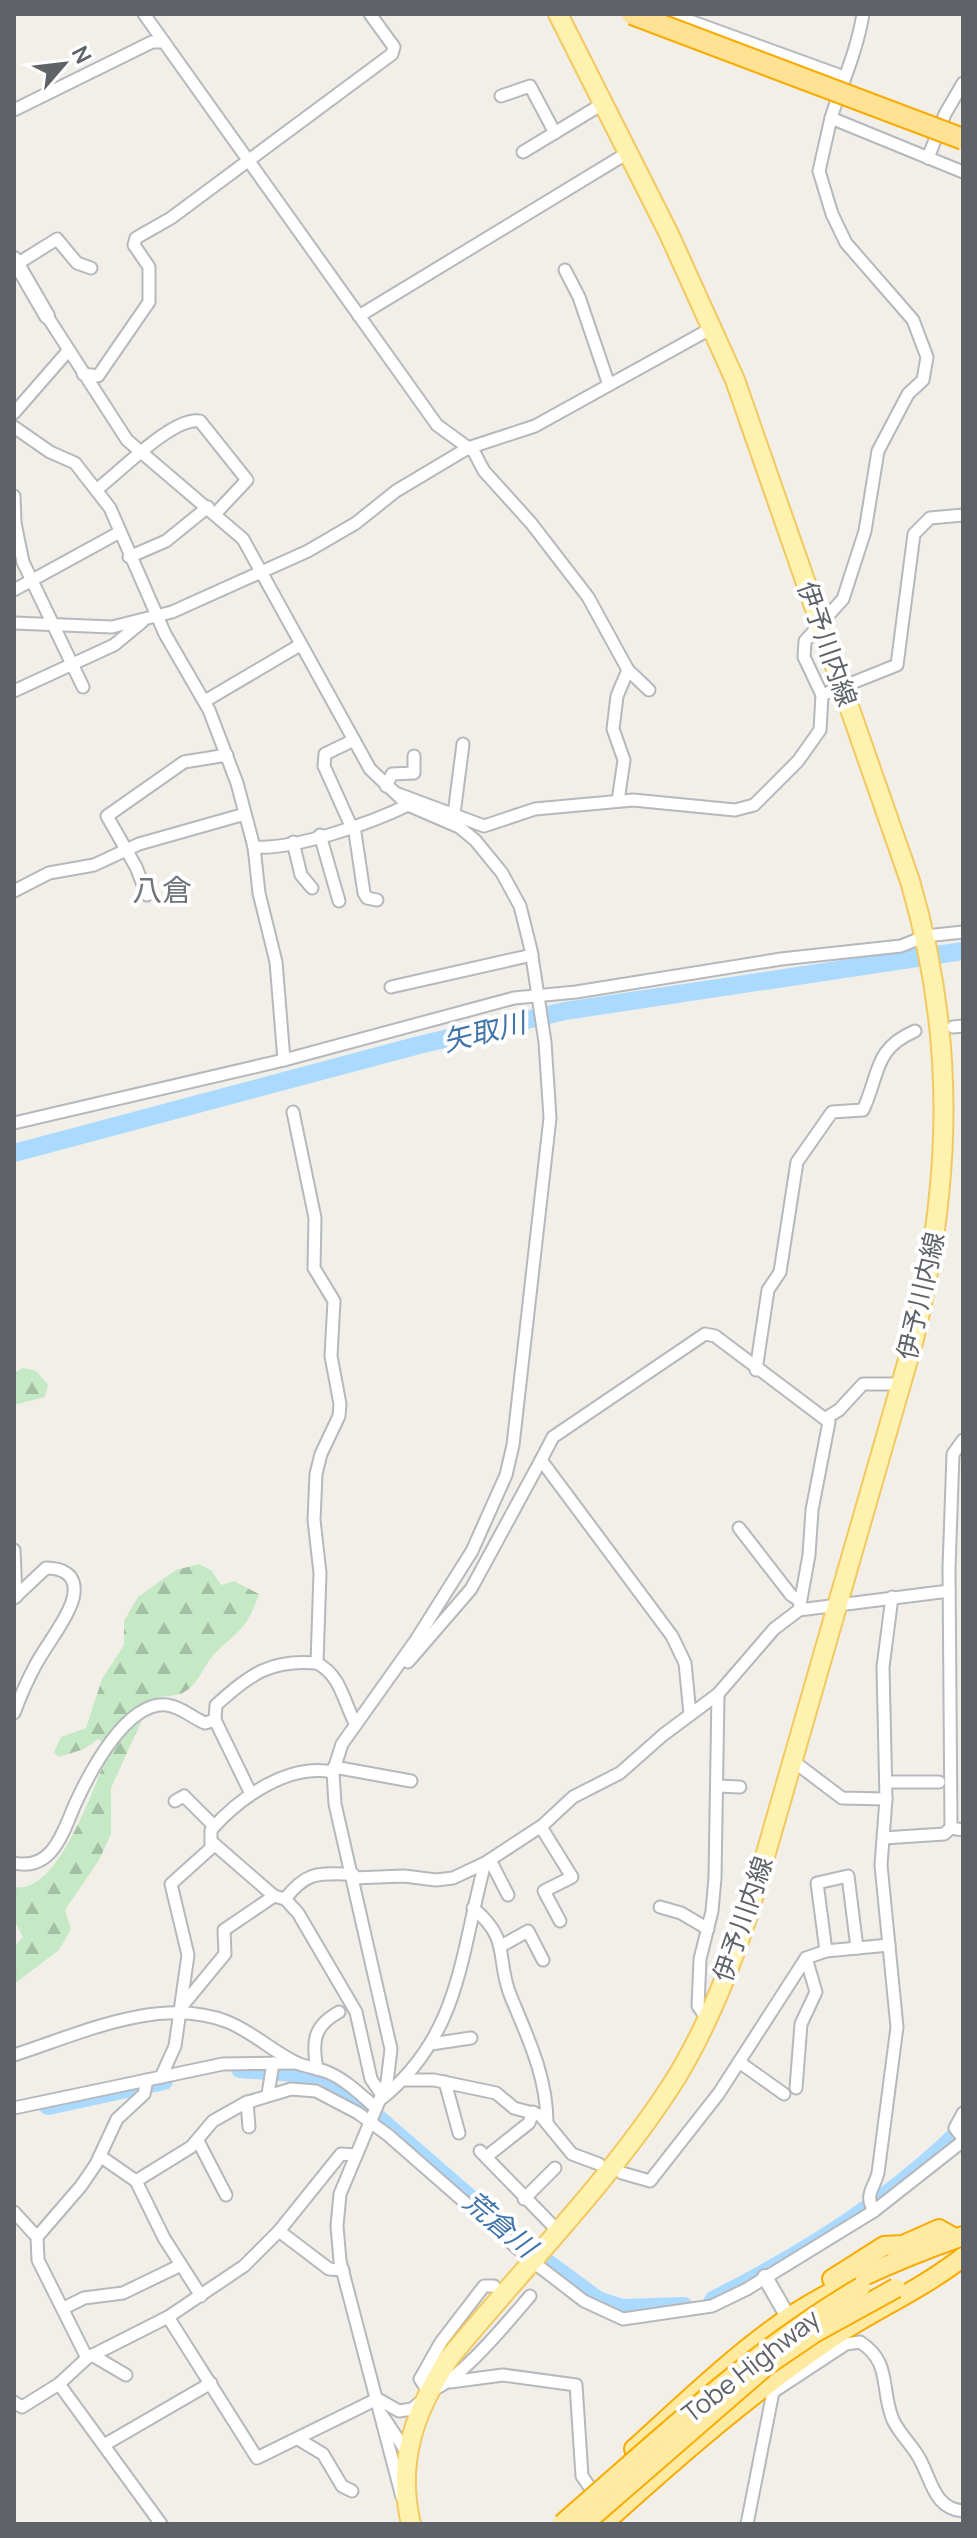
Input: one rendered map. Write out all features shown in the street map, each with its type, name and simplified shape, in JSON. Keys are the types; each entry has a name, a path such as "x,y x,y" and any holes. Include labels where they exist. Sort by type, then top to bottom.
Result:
{"highway":[{"path":"632,14 963,139"},
{"path":"552,2524 793,2309 905,2251 960,2239"},
{"name":"Tobe Highway","path":"562,2524 741,2367 856,2278 960,2239"},
{"path":"603,2524 715,2423 831,2339 938,2277 963,2257"},
{"name":"Tobe Highway","path":"584,2524 766,2366 816,2332 896,2288 963,2257"}],"main road":[{"name":"伊予川内線","path":"409,2518 406,2451 426,2394 450,2357 556,2234 649,2118 670,2087 706,2017 739,1941 839,1603 926,1291 940,1207 944,1080 927,939 770,474 712,328 629,152 559,15"}],"street":[{"path":"144,14 437,425 468,448 582,589 628,670 649,690"},
{"path":"83,374 98,376 149,302 149,267 134,245 136,238 171,218 392,54 394,47 370,14"},
{"path":"671,14 844,77"},
{"path":"390,789 484,826 535,809 618,801 727,810 754,805 798,761 820,730 822,695 803,649 805,641 843,599 859,555 878,451 908,394 923,380 927,357 913,320 846,243 832,214 819,171 831,118 844,77 857,50 863,14"},
{"path":"14,110 152,42 164,42"},
{"path":"928,158 945,114 963,83"},
{"path":"501,96 530,86 555,133"},
{"path":"523,152 604,103"},
{"path":"831,118 963,172"},
{"path":"359,316 629,152"},
{"path":"91,268 77,263 57,239 15,261 112,421 141,454 212,510 243,539 370,769 408,805 459,827 489,856 520,906 532,955 545,1042 550,1118 513,1445 501,1488 472,1551 389,1678 355,1723 342,1744 333,1770 335,1804 389,2031 390,2063 376,2109 354,2155 337,2209 343,2270 394,2478 409,2518"},
{"path":"565,270 579,297 609,385"},
{"path":"14,623 112,627 158,618 336,536 396,491 468,448 535,426 712,328"},
{"path":"14,413 68,351"},
{"path":"96,490 173,427 192,419 200,421 247,480 212,510 166,541 129,557"},
{"path":"14,427 50,452 75,463 110,508 158,618 205,701 227,755 254,847 259,893 276,962 284,1060"},
{"path":"14,496 18,543 31,580 83,687"},
{"path":"822,695 897,665 914,534 930,518 963,515"},
{"path":"14,590 120,532"},
{"path":"14,691 114,645 143,622"},
{"path":"205,701 300,645"},
{"path":"618,801 624,760 613,729 617,696 628,670"},
{"path":"354,740 325,754 324,766 352,826 364,893 367,898 377,900"},
{"path":"454,814 463,744"},
{"path":"147,895 107,816 184,762 227,755"},
{"path":"390,789 392,774 414,773 414,756"},
{"path":"254,847 293,842 373,822 408,805"},
{"path":"14,891 49,873 94,865 183,829 245,814"},
{"path":"320,835 339,901"},
{"path":"293,842 301,875 312,888"},
{"path":"14,1123 284,1060 479,1005 781,959 901,946 963,932"},
{"path":"391,987 532,955"},
{"path":"756,1370 768,1290 780,1272 797,1162 832,1112 863,1110 883,1053 896,1039 915,1031"},
{"path":"293,1112 315,1218 314,1268 334,1301 331,1356 340,1404 339,1416 321,1454 316,1474 314,1520 320,1573 317,1663"},
{"path":"389,1678 399,1673 471,1589 553,1437 659,1369 705,1334 715,1336 813,1413 826,1418 830,1427 812,1510 800,1605"},
{"path":"826,1418 839,1410 863,1384 900,1384"},
{"path":"884,1838 944,1834 957,1829 949,1591 953,1454 963,1440"},
{"path":"541,1460 672,1636 685,1663 690,1714"},
{"path":"739,1528 800,1605"},
{"path":"14,1550 15,1598"},
{"path":"14,1713 33,1670 72,1601 73,1584 68,1574 59,1568 46,1568 15,1598"},
{"path":"181,2010 225,1954 224,1930 280,1898 311,1875 404,1876 436,1880 453,1878 488,1862 541,1827 573,1797 620,1773 718,1694 774,1629 800,1605 949,1591"},
{"path":"871,2207 869,2189 878,2173 897,2027 881,1865 886,1799 883,1667 892,1597"},
{"path":"251,1794 215,1720 216,1705 266,1668 288,1660 317,1663 330,1670 337,1679 355,1723"},
{"path":"706,2017 698,2006 700,1959 708,1929 715,1878 718,1694"},
{"path":"14,1863 24,1865 36,1862 60,1842 75,1803 101,1755 138,1715 155,1705 169,1705 205,1723 215,1720"},
{"path":"793,1761 842,1798 886,1799"},
{"path":"376,2109 356,2012 344,1987 280,1898 213,1843 211,1830 232,1806 251,1794 306,1770 333,1770 411,1781"},
{"path":"886,1782 939,1782"},
{"path":"718,1786 740,1787"},
{"path":"175,1801 184,1796 214,1826"},
{"path":"541,1827 572,1877 544,1891 560,1921"},
{"path":"161,2077 171,2060 188,1955 171,1884 213,1843"},
{"path":"488,1862 508,1895"},
{"path":"376,2109 405,2080 431,2044 457,1989 473,1908 488,1862"},
{"path":"826,1951 817,1883 834,1877 848,1876 857,1948"},
{"path":"660,1907 681,1913 708,1929"},
{"path":"473,1908 489,1923 501,1946 510,1997 526,2027 546,2092 547,2123"},
{"path":"501,1946 528,1931 543,1960"},
{"path":"622,2173 650,2181 719,2093 806,1958 826,1951 889,1945"},
{"path":"796,2088 801,2024 816,1992 806,1958"},
{"path":"14,2055 121,2018 181,2010 232,2024 297,2063 336,2076 376,2109 533,2260 584,2301 623,2319 712,2306 765,2277 871,2207 960,2135 963,2113"},
{"path":"317,2069 316,2032 321,2023 339,2012"},
{"path":"431,2044 471,2038"},
{"path":"739,2062 784,2094"},
{"path":"268,2094 273,2063"},
{"path":"14,2108 223,2064 297,2063"},
{"path":"37,2237 81,2186 100,2156 117,2119 144,2094 147,2080"},
{"path":"405,2080 445,2082 488,2090 514,2108 533,2112 547,2123 572,2154 599,2164"},
{"path":"445,2082 459,2133"},
{"path":"136,2181 198,2141 201,2132 213,2121 268,2094 291,2089 316,2091 376,2109"},
{"path":"247,2102 245,2115 249,2127"},
{"path":"533,2112 529,2123 483,2154 556,2234"},
{"path":"198,2141 226,2195"},
{"path":"14,2402 22,2407 59,2384 90,2357 168,2317 244,2266 279,2231 341,2154 354,2155"},
{"path":"100,2156 136,2181 149,2212 201,2296"},
{"path":"524,2199 555,2168"},
{"path":"14,2212 37,2237 38,2260 90,2357 126,2375"},
{"path":"279,2231 329,2269 343,2270"},
{"path":"64,2308 84,2298 123,2293 181,2265"},
{"path":"765,2277 793,2309"},
{"path":"426,2394 420,2379 433,2354 484,2286 494,2286"},
{"path":"375,2401 399,2411 412,2409 426,2394 446,2383 517,2304 530,2296"},
{"path":"168,2317 257,2458 375,2401"},
{"path":"747,2524 767,2385 846,2344 860,2342 880,2360 893,2421 918,2457 934,2491 951,2510 963,2511"},
{"path":"446,2383 503,2375 576,2385 582,2476 591,2489"},
{"path":"104,2445 211,2383"},
{"path":"59,2384 161,2524"},
{"path":"375,2401 406,2451"},
{"path":"298,2439 323,2454 342,2486 352,2491"}],"green space":[{"path":"23,1368 36,1371 48,1385 45,1397 14,1405 14,1373"},
{"path":"199,1564 212,1571 221,1585 234,1581 259,1594 254,1608 240,1630 212,1657 190,1688 178,1695 151,1700 111,1788 111,1834 99,1860 65,1910 71,1929 59,1950 14,1984 14,1947 23,1937 14,1920 14,1887 31,1885 46,1874 61,1855 74,1833 111,1748 98,1739 84,1749 59,1757 54,1752 61,1737 86,1728 102,1679 124,1645 124,1621 138,1597 176,1570"}],"waterway":[{"name":"矢取川","path":"14,1153 419,1045 565,1011 963,951"},
{"name":"荒倉川","path":"240,2069 323,2075 349,2093 530,2250 598,2300 622,2308 684,2306"},
{"name":"荒倉川","path":"48,2106 164,2081"},
{"name":"荒倉川","path":"713,2300 845,2224 906,2179 963,2128"}],"district":[{"name":"八倉","path":"162,891"}]}
